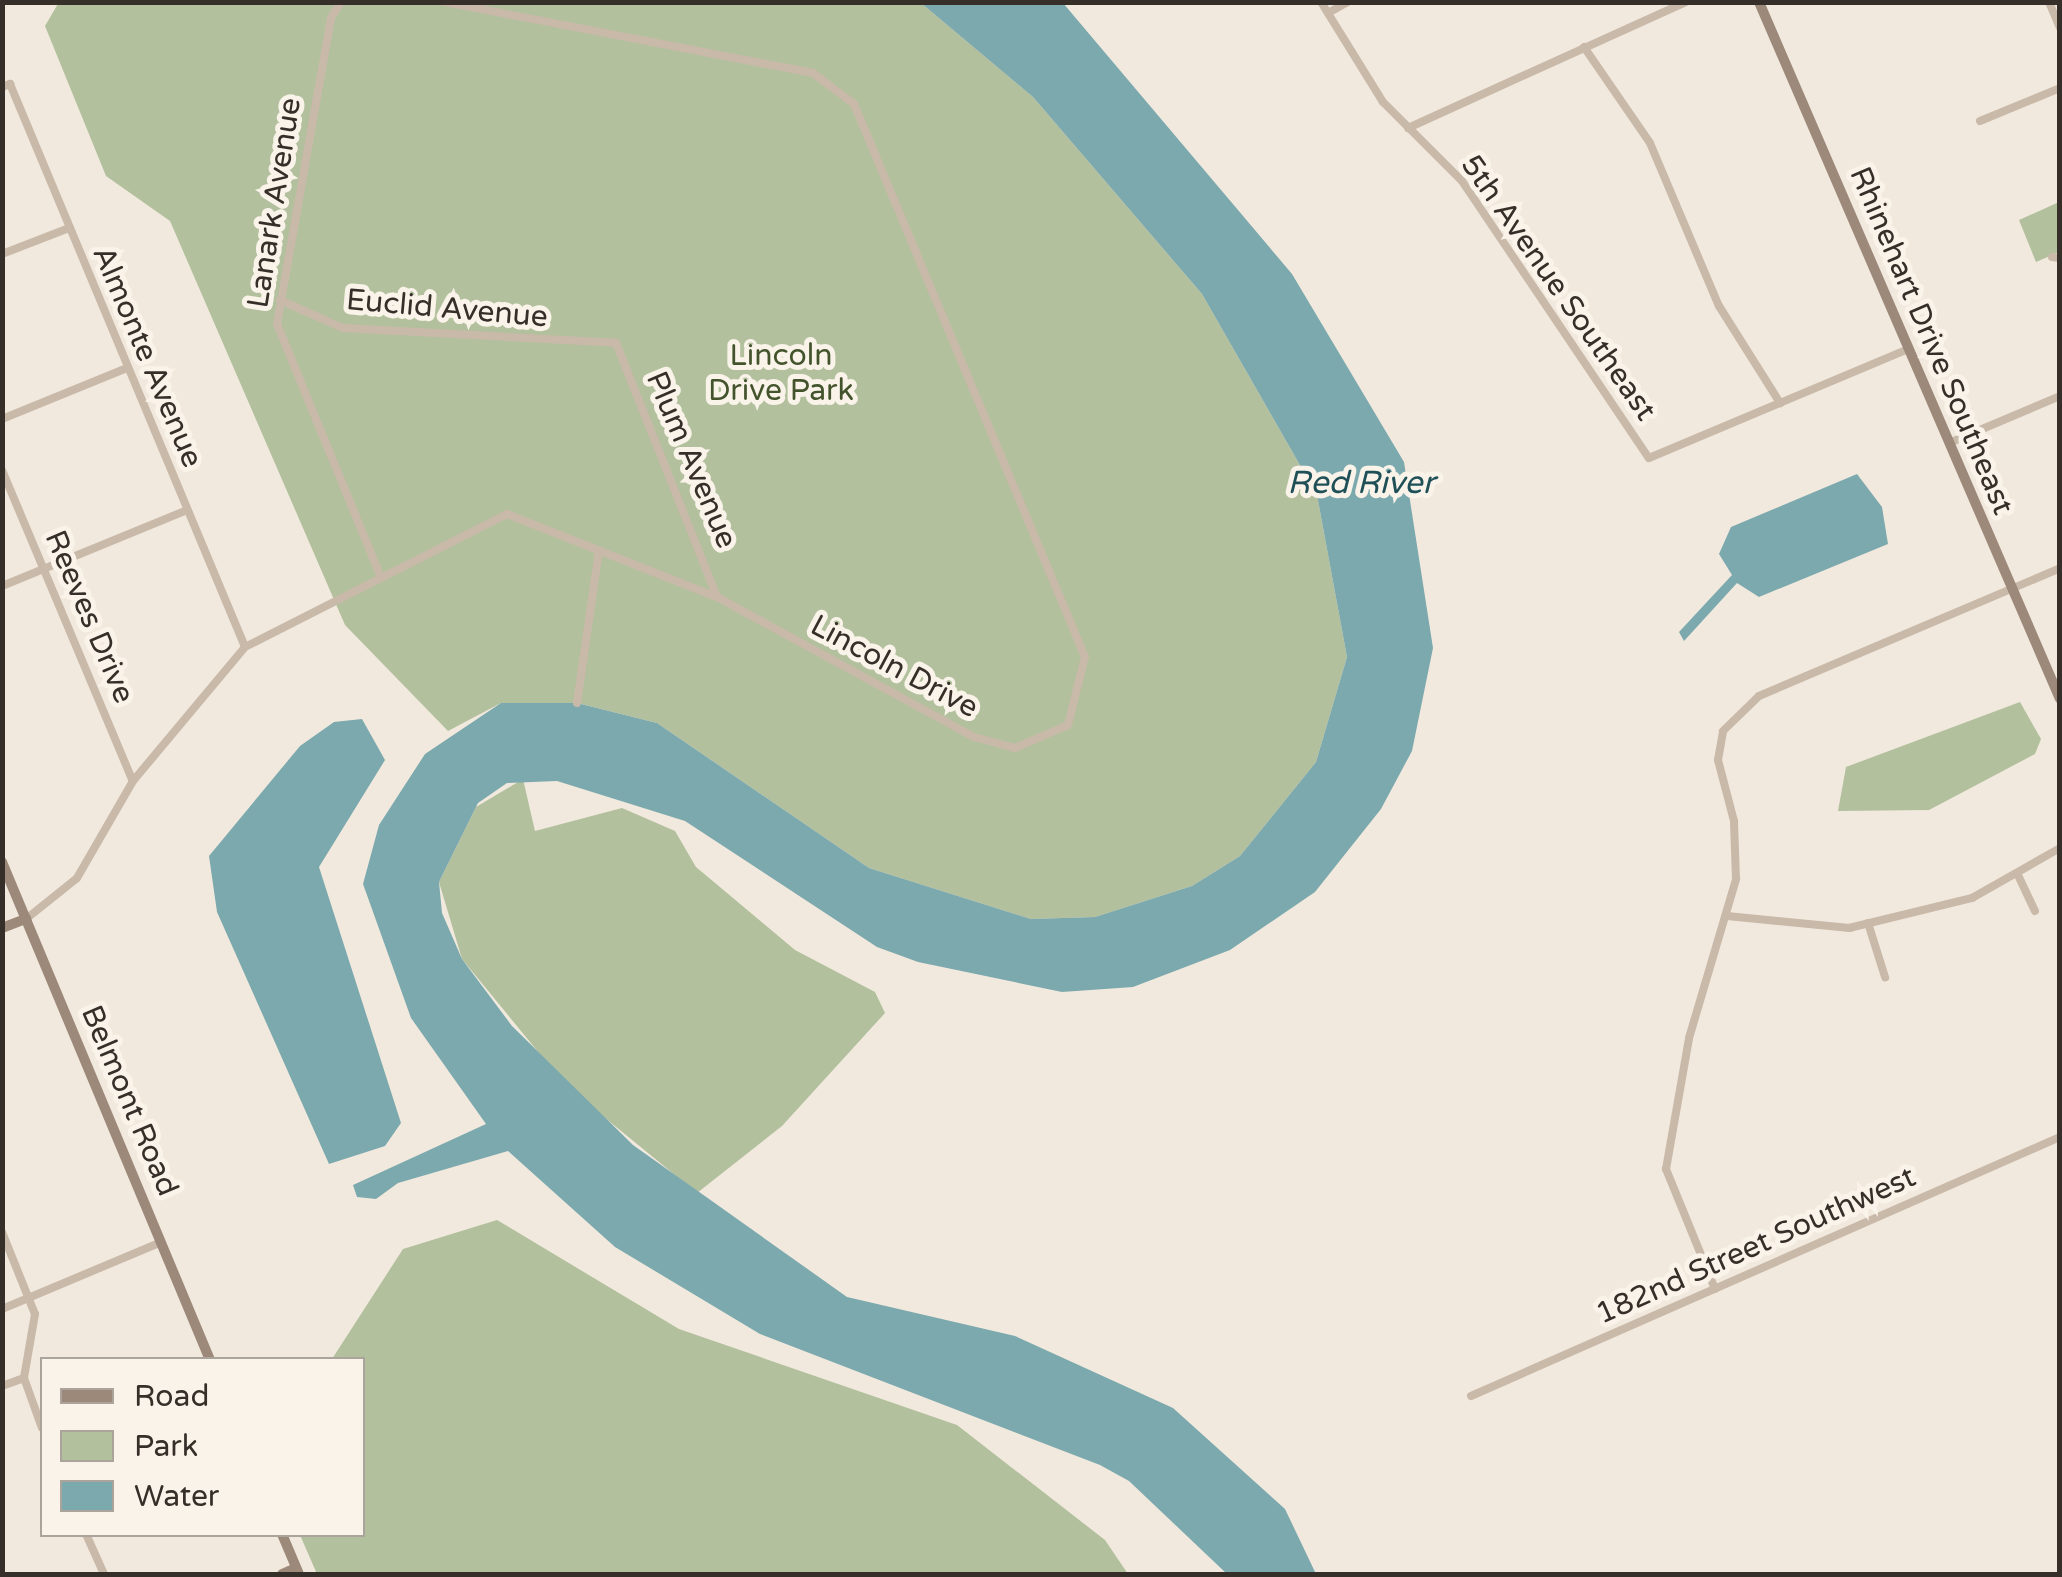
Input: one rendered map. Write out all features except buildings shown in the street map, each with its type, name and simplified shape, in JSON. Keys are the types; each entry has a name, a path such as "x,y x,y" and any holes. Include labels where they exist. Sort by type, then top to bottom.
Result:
{"street":[{"name":"Lanark Avenue","path":"342,2 331,18 280,300 284,349 380,575"},
{"name":"Lincoln Drive","path":"26,919 77,878 133,781 245,646 507,514 716,597 974,737 1015,748 1068,724 1086,672 854,104 837,84 679,44 444,2"},
{"name":"5th Avenue Southeast","path":"1322,2 1408,128 1462,181 1649,458 1780,403"},
{"path":"1328,14 1348,2"},
{"path":"1408,128 1686,2"},
{"name":"Rhinehart Drive Southeast","path":"1759,2 2060,700"},
{"path":"2049,2 2060,28"},
{"path":"1584,46 1650,144 1720,306 1780,403 1908,348"},
{"name":"Almonte Avenue","path":"6,86 245,646"},
{"path":"1980,121 2060,88"},
{"path":"2,254 69,228"},
{"name":"Euclid Avenue","path":"280,300 343,328 616,343"},
{"name":"Plum Avenue","path":"616,343 717,580 716,597"},
{"path":"2,419 127,368"},
{"path":"1949,443 2060,396"},
{"name":"Reeves Drive","path":"2,470 133,781"},
{"path":"2,586 188,510"},
{"path":"577,704 599,551"},
{"path":"1715,1289 1666,1169 1689,1038 1728,916 1738,844 1718,750 1748,702 2060,568"},
{"path":"1728,916 1835,930 1958,902 2060,848"},
{"name":"Belmont Road","path":"2,862 209,1357"},
{"path":"2017,873 2034,911"},
{"path":"2,928 26,919"},
{"path":"1868,922 1885,978"},
{"name":"182nd Street Southwest","path":"1471,1396 2060,1137"},
{"path":"2,1232 30,1296 34,1332 24,1378 40,1422"},
{"path":"2,1310 161,1242"},
{"path":"2,1386 24,1378"},
{"path":"87,1537 98,1573"},
{"path":"282,1574 298,1571 283,1537"}],"green space":[{"name":"Lincoln Drive Park","path":"59,2 921,3 1033,97 1202,294 1317,495 1347,657 1316,762 1240,856 1192,886 1095,917 1031,919 869,868 657,723 577,703 501,703 448,731 345,625 170,221 106,176 45,26"},
{"path":"2059,202 2059,252 2036,262 2019,220"},
{"path":"2020,702 2041,739 2035,754 1929,810 1838,811 1846,767"},
{"path":"523,779 535,831 622,808 675,831 696,867 795,950 875,992 885,1013 782,1126 697,1193 566,1086 462,959 439,882 476,807"},
{"path":"497,1220 679,1329 957,1425 1105,1540 1128,1574 317,1574 301,1537 365,1537 365,1357 333,1357 403,1249"}],"water":[{"name":"Red River","path":"921,3 1063,3 1292,274 1404,462 1433,648 1412,751 1381,809 1315,892 1230,950 1133,987 1062,992 918,962 877,947 685,821 557,781 507,783 478,803 439,882 442,913 462,959 512,1026 633,1145 847,1297 1015,1336 1173,1408 1285,1509 1316,1574 1227,1574 1129,1481 1100,1465 760,1334 615,1247 508,1151 398,1183 376,1199 357,1197 353,1185 486,1124 411,1018 363,884 379,825 425,754 501,703 577,703 657,723 869,868 1031,919 1095,917 1192,886 1240,856 1316,762 1347,657 1317,495 1202,294 1033,97"},
{"path":"1857,474 1882,507 1888,544 1759,597 1737,583 1684,641 1679,632 1732,575 1719,554 1731,527"},
{"path":"362,719 385,760 319,867 401,1123 385,1146 329,1164 217,912 209,856 300,746 334,722"}]}
